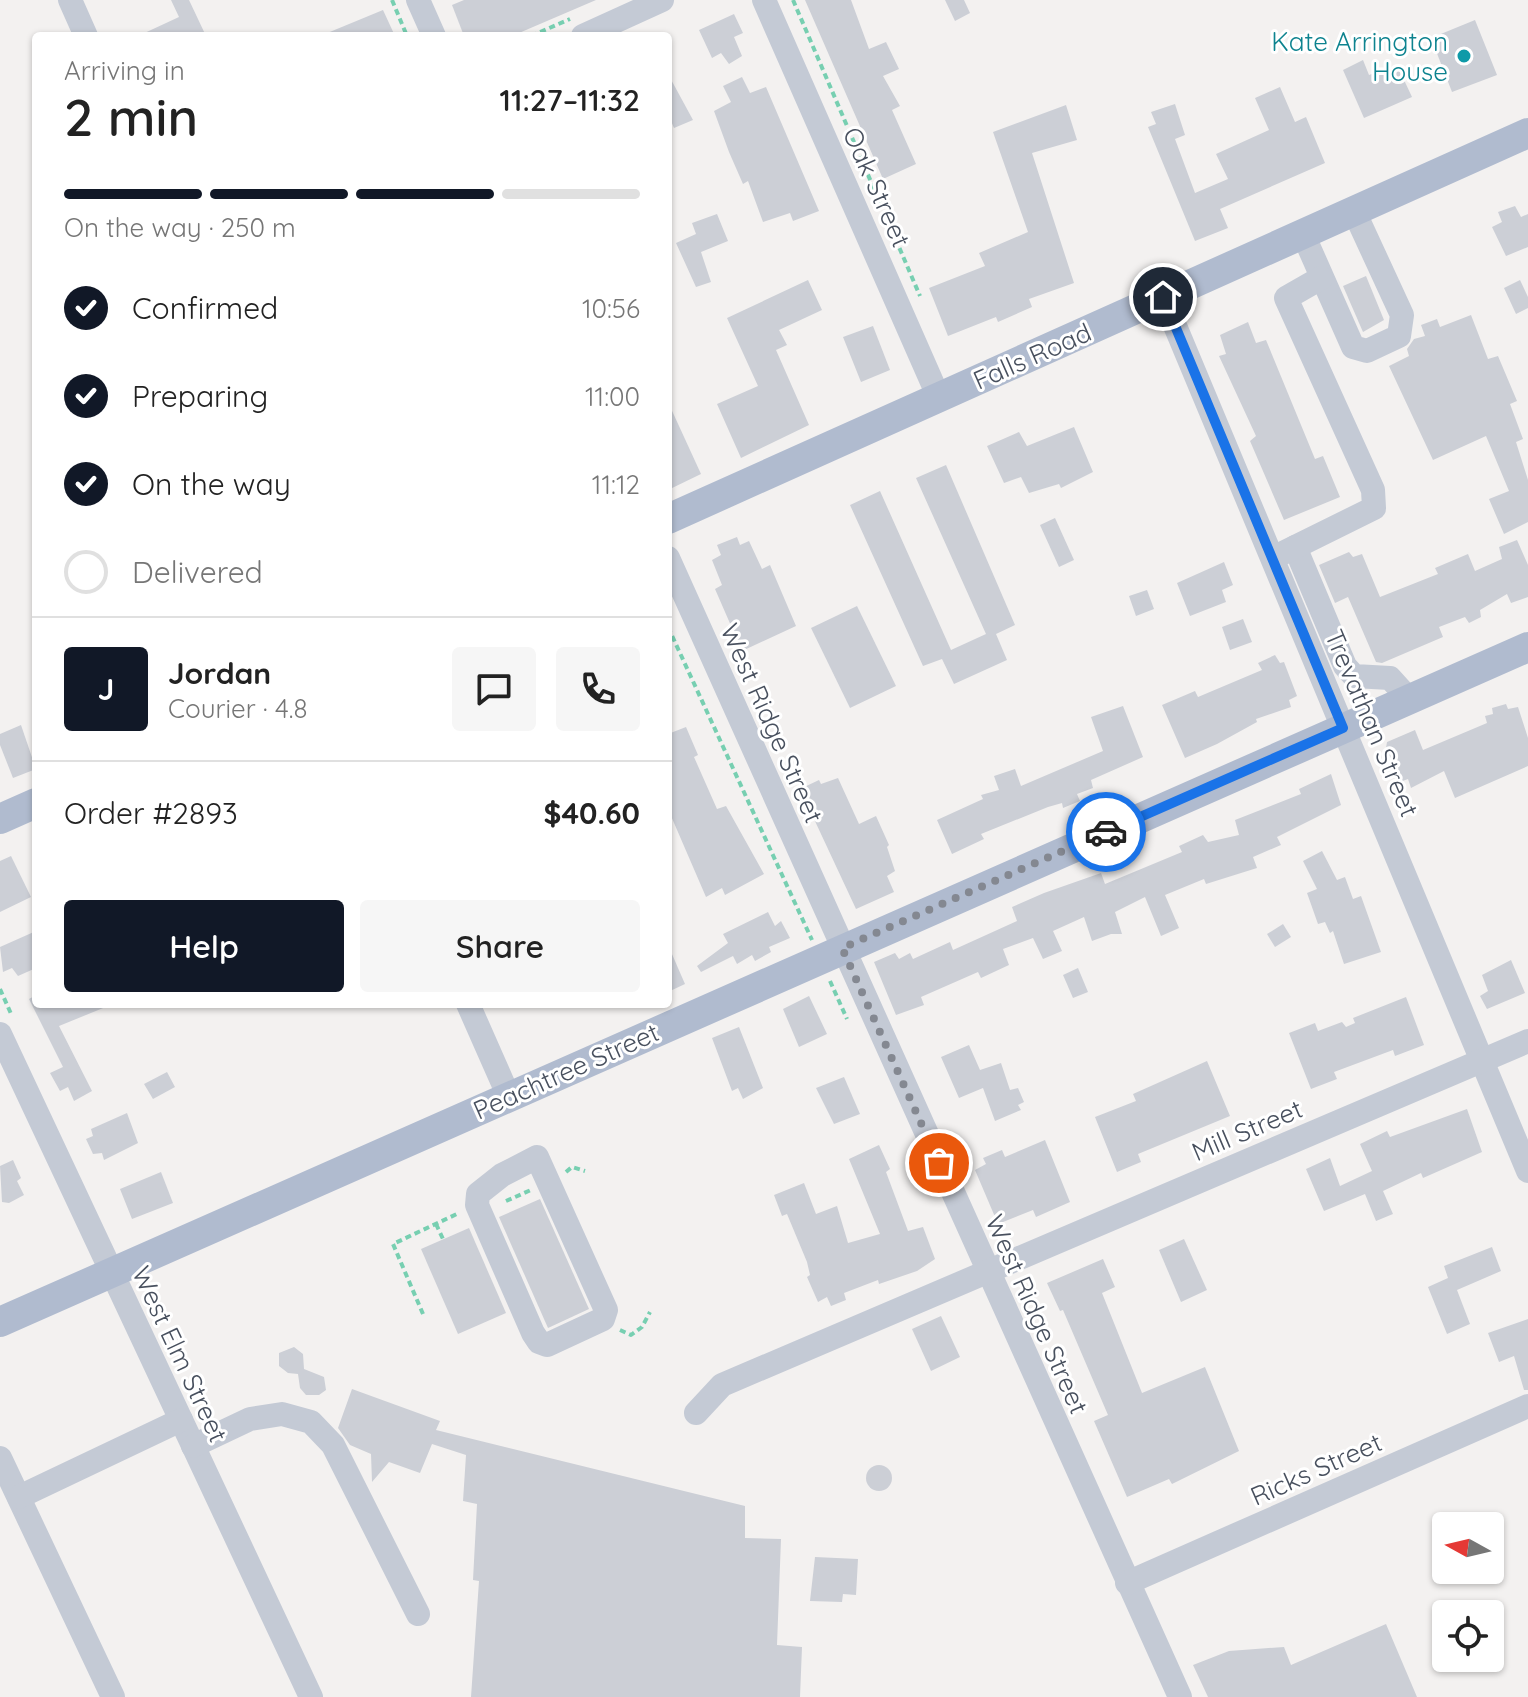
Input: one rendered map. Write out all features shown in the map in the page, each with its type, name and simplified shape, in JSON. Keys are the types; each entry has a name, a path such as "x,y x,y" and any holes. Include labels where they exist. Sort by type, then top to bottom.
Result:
{"main road":[{"name":"Falls Road","path":"672,517 1528,133"},
{"name":"Peachtree Street","path":"0,1322 1528,647"},
{"path":"0,819 32,805"}],"street":[{"path":"70,0 84,32"},
{"path":"418,0 432,32"},
{"path":"592,32 662,0"},
{"name":"Oak Street","path":"764,0 939,398"},
{"path":"1303,234 1353,347 1367,351 1399,336 1402,315 1354,211"},
{"path":"1273,558 1374,508 1373,490 1286,298 1321,278"},
{"name":"Trevathan Street","path":"1163,297 1528,1171"},
{"path":"1295,547 1345,666 1354,676 1390,678 1409,699"},
{"name":"West Ridge Street","path":"672,568 831,953 987,1271 1180,1697"},
{"path":"1298,620 1322,610"},
{"path":"470,1008 509,1097"},
{"name":"West Elm Street","path":"0,1034 311,1697"},
{"name":"Mill Street","path":"696,1413 722,1385 1528,1041"},
{"path":"537,1157 548,1183 606,1310 603,1319 547,1345 539,1342 533,1333 477,1205 478,1194 487,1185 537,1157"},
{"name":"Ricks Street","path":"1127,1583 1528,1406"},
{"path":"193,1446 250,1419 282,1414 311,1422 333,1445 418,1614"},
{"path":"19,1497 181,1420"},
{"path":"0,1458 113,1697"}],"path":[{"path":"392,0 405,32"},
{"path":"793,0 921,298"},
{"path":"672,635 831,953 847,1019"},
{"path":"501,1202 564,1176 572,1167 585,1171"},
{"path":"423,1314 393,1244 466,1210"},
{"path":"436,1224 443,1239"},
{"path":"618,1329 631,1335 642,1327 650,1312"}],"building":[{"path":"171,0 189,0 204,32 147,32 179,17"},
{"path":"464,0 596,0 521,32 462,32 452,5"},
{"path":"805,0 851,0 869,49 886,42 899,69 883,76 900,106 892,110 916,164 883,179"},
{"path":"945,0 964,0 970,13 955,21"},
{"path":"383,10 393,32 330,32"},
{"path":"734,14 743,33 734,37 742,56 729,64 721,53 712,58 699,30"},
{"name":"Kate Arrington House","path":"1475,20 1497,75 1452,92 1431,38"},
{"path":"1363,60 1369,75 1397,65 1412,97 1364,118 1343,70"},
{"path":"742,77 750,93 766,87 819,211 793,221 790,213 763,222 748,181 743,184 714,111 731,102 723,86"},
{"path":"672,81 693,120 674,128 672,123"},
{"path":"1280,87 1295,122 1306,117 1325,163 1220,209 1228,228 1195,241 1148,127 1156,124 1151,112 1175,104 1185,135 1175,139 1195,193 1228,179 1216,154 1269,130 1255,98"},
{"path":"1066,105 1077,140 1032,153 1074,283 1029,299 1032,307 998,322 996,317 948,336 929,288 985,266 979,253 1028,232 993,132"},
{"path":"1515,206 1521,217 1528,214 1528,247 1506,256 1492,227 1502,222 1498,212"},
{"path":"717,214 728,241 701,252 711,282 696,287 676,243 696,234 692,223"},
{"path":"1366,276 1384,320 1363,332 1343,286"},
{"path":"808,280 822,310 779,330 787,345 776,350 809,425 741,458 717,404 758,386 727,318"},
{"path":"1520,280 1528,297 1528,308 1516,314 1504,288"},
{"path":"1471,315 1488,359 1498,356 1517,401 1510,404 1523,439 1516,442 1528,480 1528,522 1504,534 1489,499 1509,491 1486,436 1433,460 1389,366 1409,356 1407,349 1414,339 1425,336 1421,325 1437,319 1440,327"},
{"path":"1248,322 1256,343 1266,340 1315,459 1323,456 1340,497 1284,520 1250,441 1256,436 1219,356 1226,354 1220,335"},
{"path":"873,326 890,370 861,382 843,337"},
{"path":"672,411 701,474 672,488"},
{"path":"1074,427 1093,472 1061,488 1059,484 1029,493 1021,477 1004,483 987,446 1019,432 1027,446"},
{"path":"946,465 1015,625 996,634 1007,660 954,684 942,659 923,666 850,505 880,491 951,650 986,634 916,478"},
{"path":"1055,518 1074,560 1059,567 1040,525"},
{"path":"737,537 740,545 749,541 762,569 770,565 796,626 742,651 715,589 722,585 712,560 721,555 717,545"},
{"path":"1517,540 1528,565 1528,597 1511,603 1507,594 1480,610 1481,617 1469,623 1465,617 1439,627 1443,637 1382,663 1376,662 1348,597 1335,603 1319,565 1349,552 1353,557 1362,554 1380,597 1438,574 1435,568 1468,554 1475,571 1502,559 1499,547"},
{"path":"1224,562 1233,585 1222,590 1226,602 1190,616 1177,583"},
{"path":"1147,590 1154,609 1136,616 1129,596"},
{"path":"857,606 896,686 850,708 811,628"},
{"path":"1243,619 1252,642 1230,650 1222,627"},
{"path":"1275,655 1280,663 1284,662 1297,696 1289,700 1291,707 1256,719 1257,722 1217,744 1185,758 1162,705 1195,691 1198,697 1262,670 1258,663"},
{"path":"1506,704 1508,709 1518,707 1528,738 1528,766 1455,798 1444,771 1411,788 1408,779 1400,782 1386,748 1387,742 1415,730 1423,750 1487,723 1485,716 1493,714 1492,708"},
{"path":"1123,706 1143,757 1091,780 1093,788 1077,794 1080,801 1063,808 1062,803 1048,807 981,834 984,839 952,854 937,820 983,799 981,795 999,790 994,776 1015,769 1021,786 1103,751 1091,717"},
{"path":"21,725 32,757 32,771 13,778 0,745 0,734"},
{"path":"686,727 698,755 694,757 717,809 726,806 764,874 725,895 722,888 706,897 672,818 672,732"},
{"path":"1331,774 1341,805 1277,837 1281,845 1253,857 1257,868 1206,884 1204,879 1165,895 1179,928 1161,936 1145,897 1115,912 1122,934 1111,934 1092,941 1084,917 1053,931 1062,951 1043,959 1033,938 1003,949 1009,965 981,978 978,972 921,997 924,1005 896,1015 874,962 895,953 899,959 910,953 913,959 950,942 953,950 1017,921 1012,907 1044,893 1101,873 1105,884 1182,852 1179,846 1203,835 1208,842 1239,835 1235,820 1301,794 1299,789"},
{"path":"838,778 859,824 876,816 889,845 895,871 887,876 894,892 856,909 800,789 819,780 821,784"},
{"path":"1322,851 1337,880 1345,877 1353,899 1361,896 1381,952 1344,964 1333,931 1330,933 1325,922 1318,924 1307,893 1317,889 1303,861"},
{"path":"11,856 31,897 0,912 0,861"},
{"path":"768,912 775,926 781,921 790,938 769,947 771,952 755,961 752,955 737,964 733,956 701,972 697,966 728,943 723,934"},
{"path":"1283,924 1291,937 1275,947 1267,934"},
{"path":"32,933 32,970 18,976 12,968 3,972 0,947"},
{"path":"672,954 685,984 672,990"},
{"path":"1511,960 1525,993 1487,1009 1480,996 1488,991 1482,975"},
{"path":"1078,968 1088,992 1073,998 1063,975"},
{"path":"809,996 827,1034 799,1047 783,1009"},
{"path":"1406,997 1424,1045 1395,1056 1393,1050 1334,1072 1337,1079 1311,1089 1289,1033 1315,1023 1318,1031 1342,1022 1346,1027 1355,1023 1353,1018"},
{"path":"34,1008 103,1008 59,1026 92,1091 74,1101 68,1087 60,1091 50,1073 63,1067"},
{"path":"739,1027 763,1088 743,1099 738,1088 732,1091 712,1038"},
{"path":"969,1045 980,1070 1001,1063 1010,1090 1018,1088 1024,1102 1018,1105 1021,1110 995,1121 983,1088 959,1098 941,1057"},
{"path":"1207,1061 1230,1116 1138,1154 1141,1162 1117,1172 1095,1117 1136,1101 1133,1094"},
{"path":"167,1072 175,1087 153,1099 144,1084"},
{"path":"844,1077 860,1114 834,1124 816,1088"},
{"path":"1467,1109 1482,1152 1423,1178 1421,1173 1383,1191 1393,1214 1376,1221 1365,1194 1324,1211 1306,1169 1330,1158 1340,1186 1372,1171 1360,1144 1387,1131 1390,1137"},
{"path":"127,1113 138,1143 104,1160 102,1153 93,1154 86,1139 93,1136 91,1129"},
{"path":"1045,1140 1070,1202 1036,1217 1033,1210 998,1224 975,1170 986,1164 983,1158 1002,1150 1005,1157"},
{"path":"879,1145 890,1169 886,1172 908,1231 923,1227 935,1259 917,1271 879,1284 878,1280 844,1293 846,1300 831,1306 827,1297 818,1302 807,1277 810,1275 807,1262 787,1214 782,1216 774,1195 804,1183 816,1214 837,1206 848,1243 880,1234 849,1159"},
{"path":"13,1160 21,1178 17,1181 24,1195 9,1203 2,1202 0,1166"},
{"path":"161,1172 173,1203 132,1219 120,1189"},
{"path":"540,1199 589,1309 548,1328 499,1217"},
{"path":"469,1228 506,1313 458,1334 421,1249"},
{"path":"1184,1239 1207,1290 1181,1302 1159,1250"},
{"path":"1492,1247 1501,1271 1457,1290 1470,1324 1447,1334 1428,1287 1448,1278 1444,1266"},
{"path":"1103,1259 1115,1287 1102,1293 1142,1393 1205,1367 1239,1451 1172,1484 1169,1479 1127,1497 1094,1421 1108,1415 1063,1310 1060,1311 1047,1283"},
{"path":"941,1316 960,1357 931,1371 912,1329"},
{"path":"1528,1319 1528,1390 1524,1390 1514,1356 1499,1362 1488,1333"},
{"path":"294,1347 303,1354 304,1369 324,1377 326,1390 319,1395 306,1395 300,1388 298,1374 288,1373 279,1366 279,1353"},
{"path":"352,1389 440,1421 436,1430 745,1506 745,1538 781,1539 777,1645 802,1647 800,1697 471,1697 479,1581 473,1580 477,1504 463,1501 466,1455 432,1444 420,1473 389,1462 372,1482 371,1454 350,1445 338,1428"},
{"path":"879,1465 888,1469 892,1478 888,1487 879,1491 870,1487 866,1478 870,1469"},
{"path":"815,1557 858,1559 856,1595 843,1594 842,1602 810,1601"},
{"path":"1386,1624 1417,1697 1208,1697 1193,1665 1229,1651 1284,1647 1291,1665"}],"way so far":[{"path":"939,1163 842,948 1106,832"}],"place":[{"name":"Kate Arrington House","path":"1464,56"}],"route":[{"path":"1106,832 1343,728 1163,297"}]}
